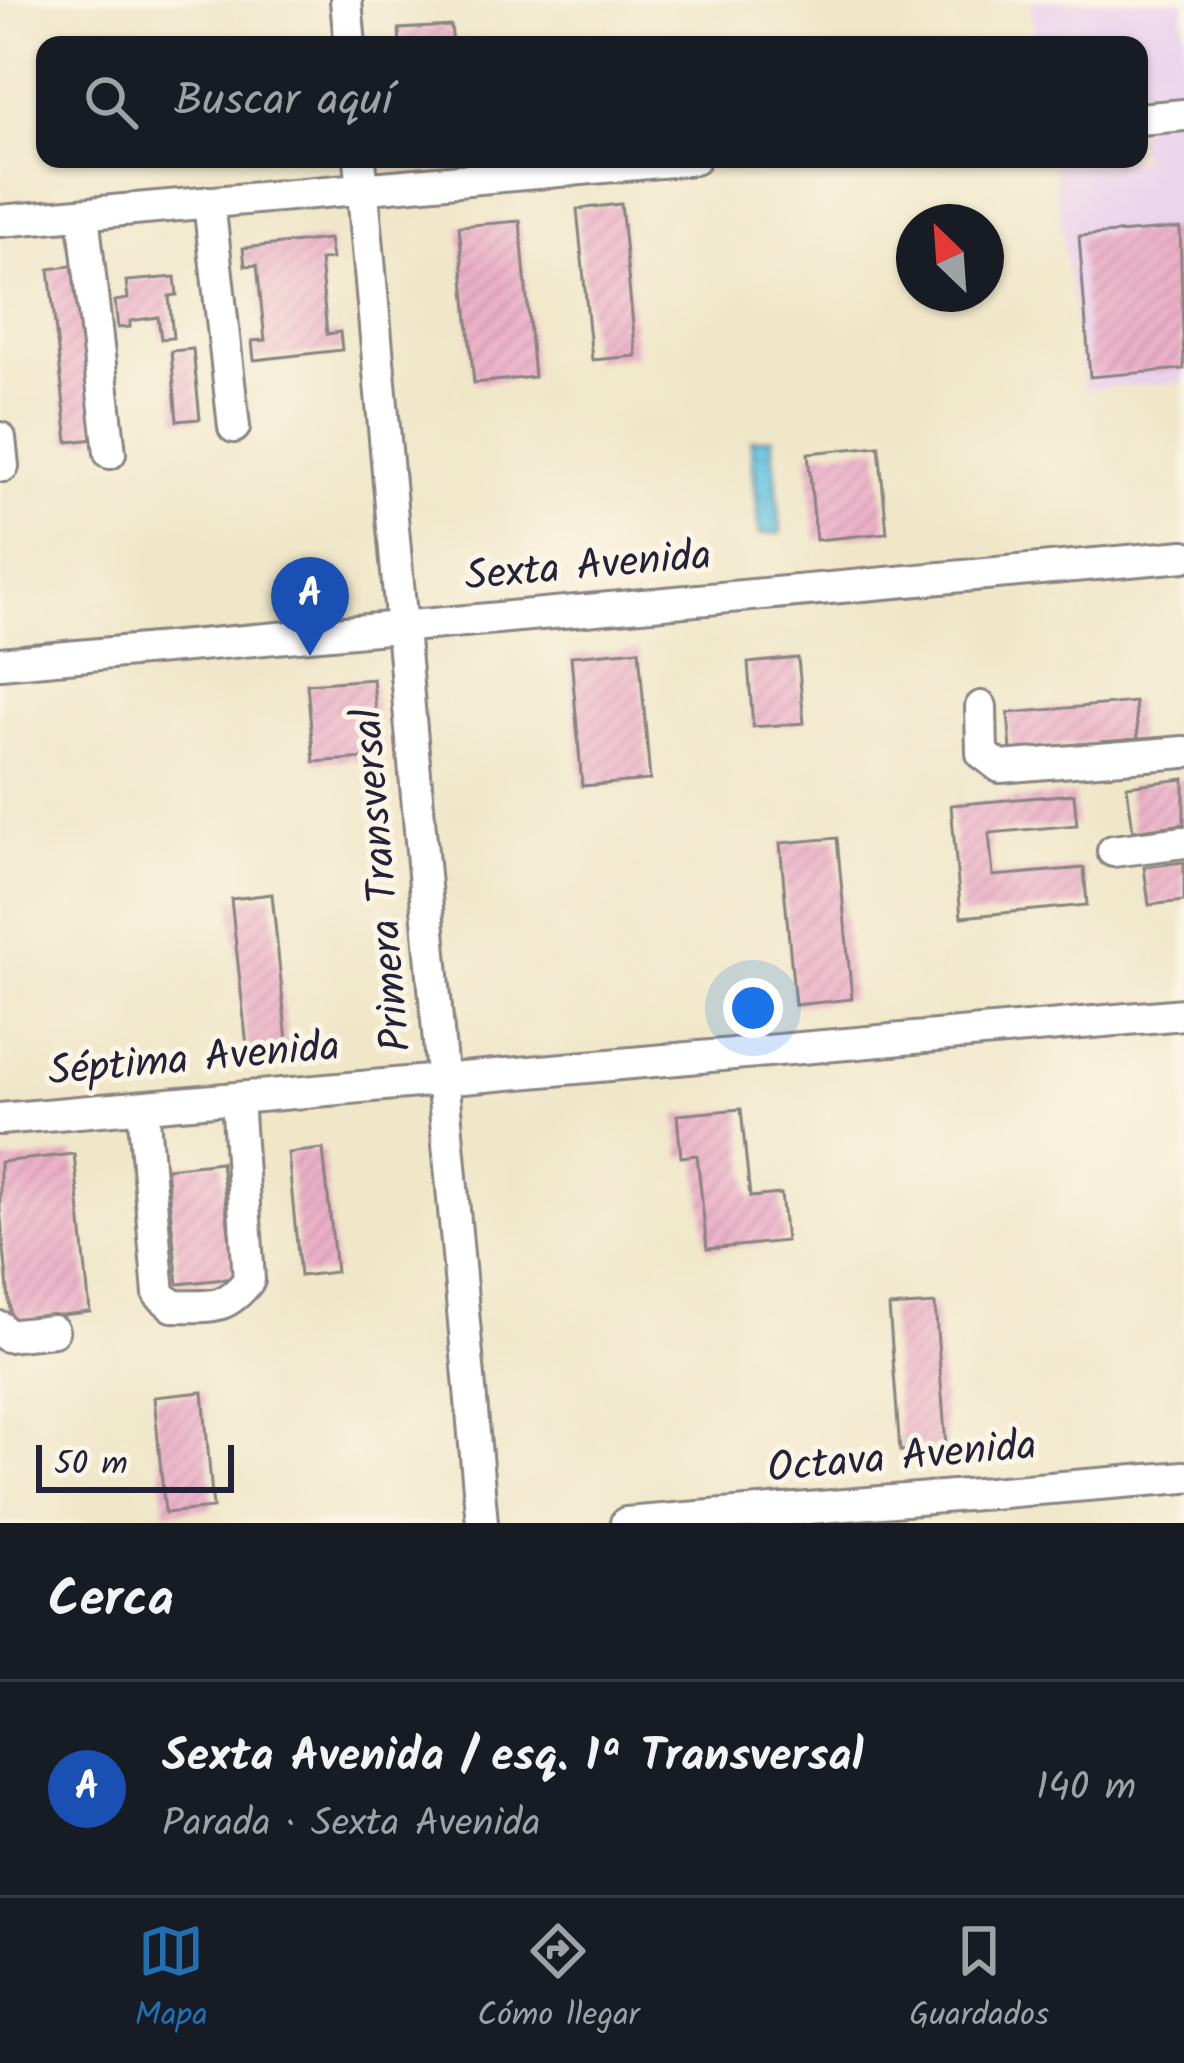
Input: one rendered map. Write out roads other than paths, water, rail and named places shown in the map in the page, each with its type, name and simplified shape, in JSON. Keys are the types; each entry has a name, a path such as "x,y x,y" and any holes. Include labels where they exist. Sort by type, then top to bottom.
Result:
{"street":[{"path":"346,0 349,36"},
{"path":"1148,118 1184,116"},
{"path":"0,220 209,202 361,174 494,168"},
{"name":"Primera Transversal","path":"361,174 482,1523"},
{"path":"209,202 234,427"},
{"path":"83,214 110,454"},
{"name":"Sexta Avenida","path":"0,663 1184,556"},
{"path":"982,707 982,753 1000,767 1184,752"},
{"path":"1114,851 1184,842"},
{"name":"Séptima Avenida","path":"0,1119 1184,1014"},
{"path":"143,1107 159,1294 173,1306 213,1306 232,1301 248,1280 237,1098"},
{"path":"0,1328 7,1336 53,1330"},
{"name":"Octava Avenida","path":"626,1523 722,1519 1184,1478"}],"water":[{"path":"772,438 781,533 760,534 751,440"}],"place":[{"name":"Sexta Avenida / esq. 1ª Transversal","path":"310,656"}]}
